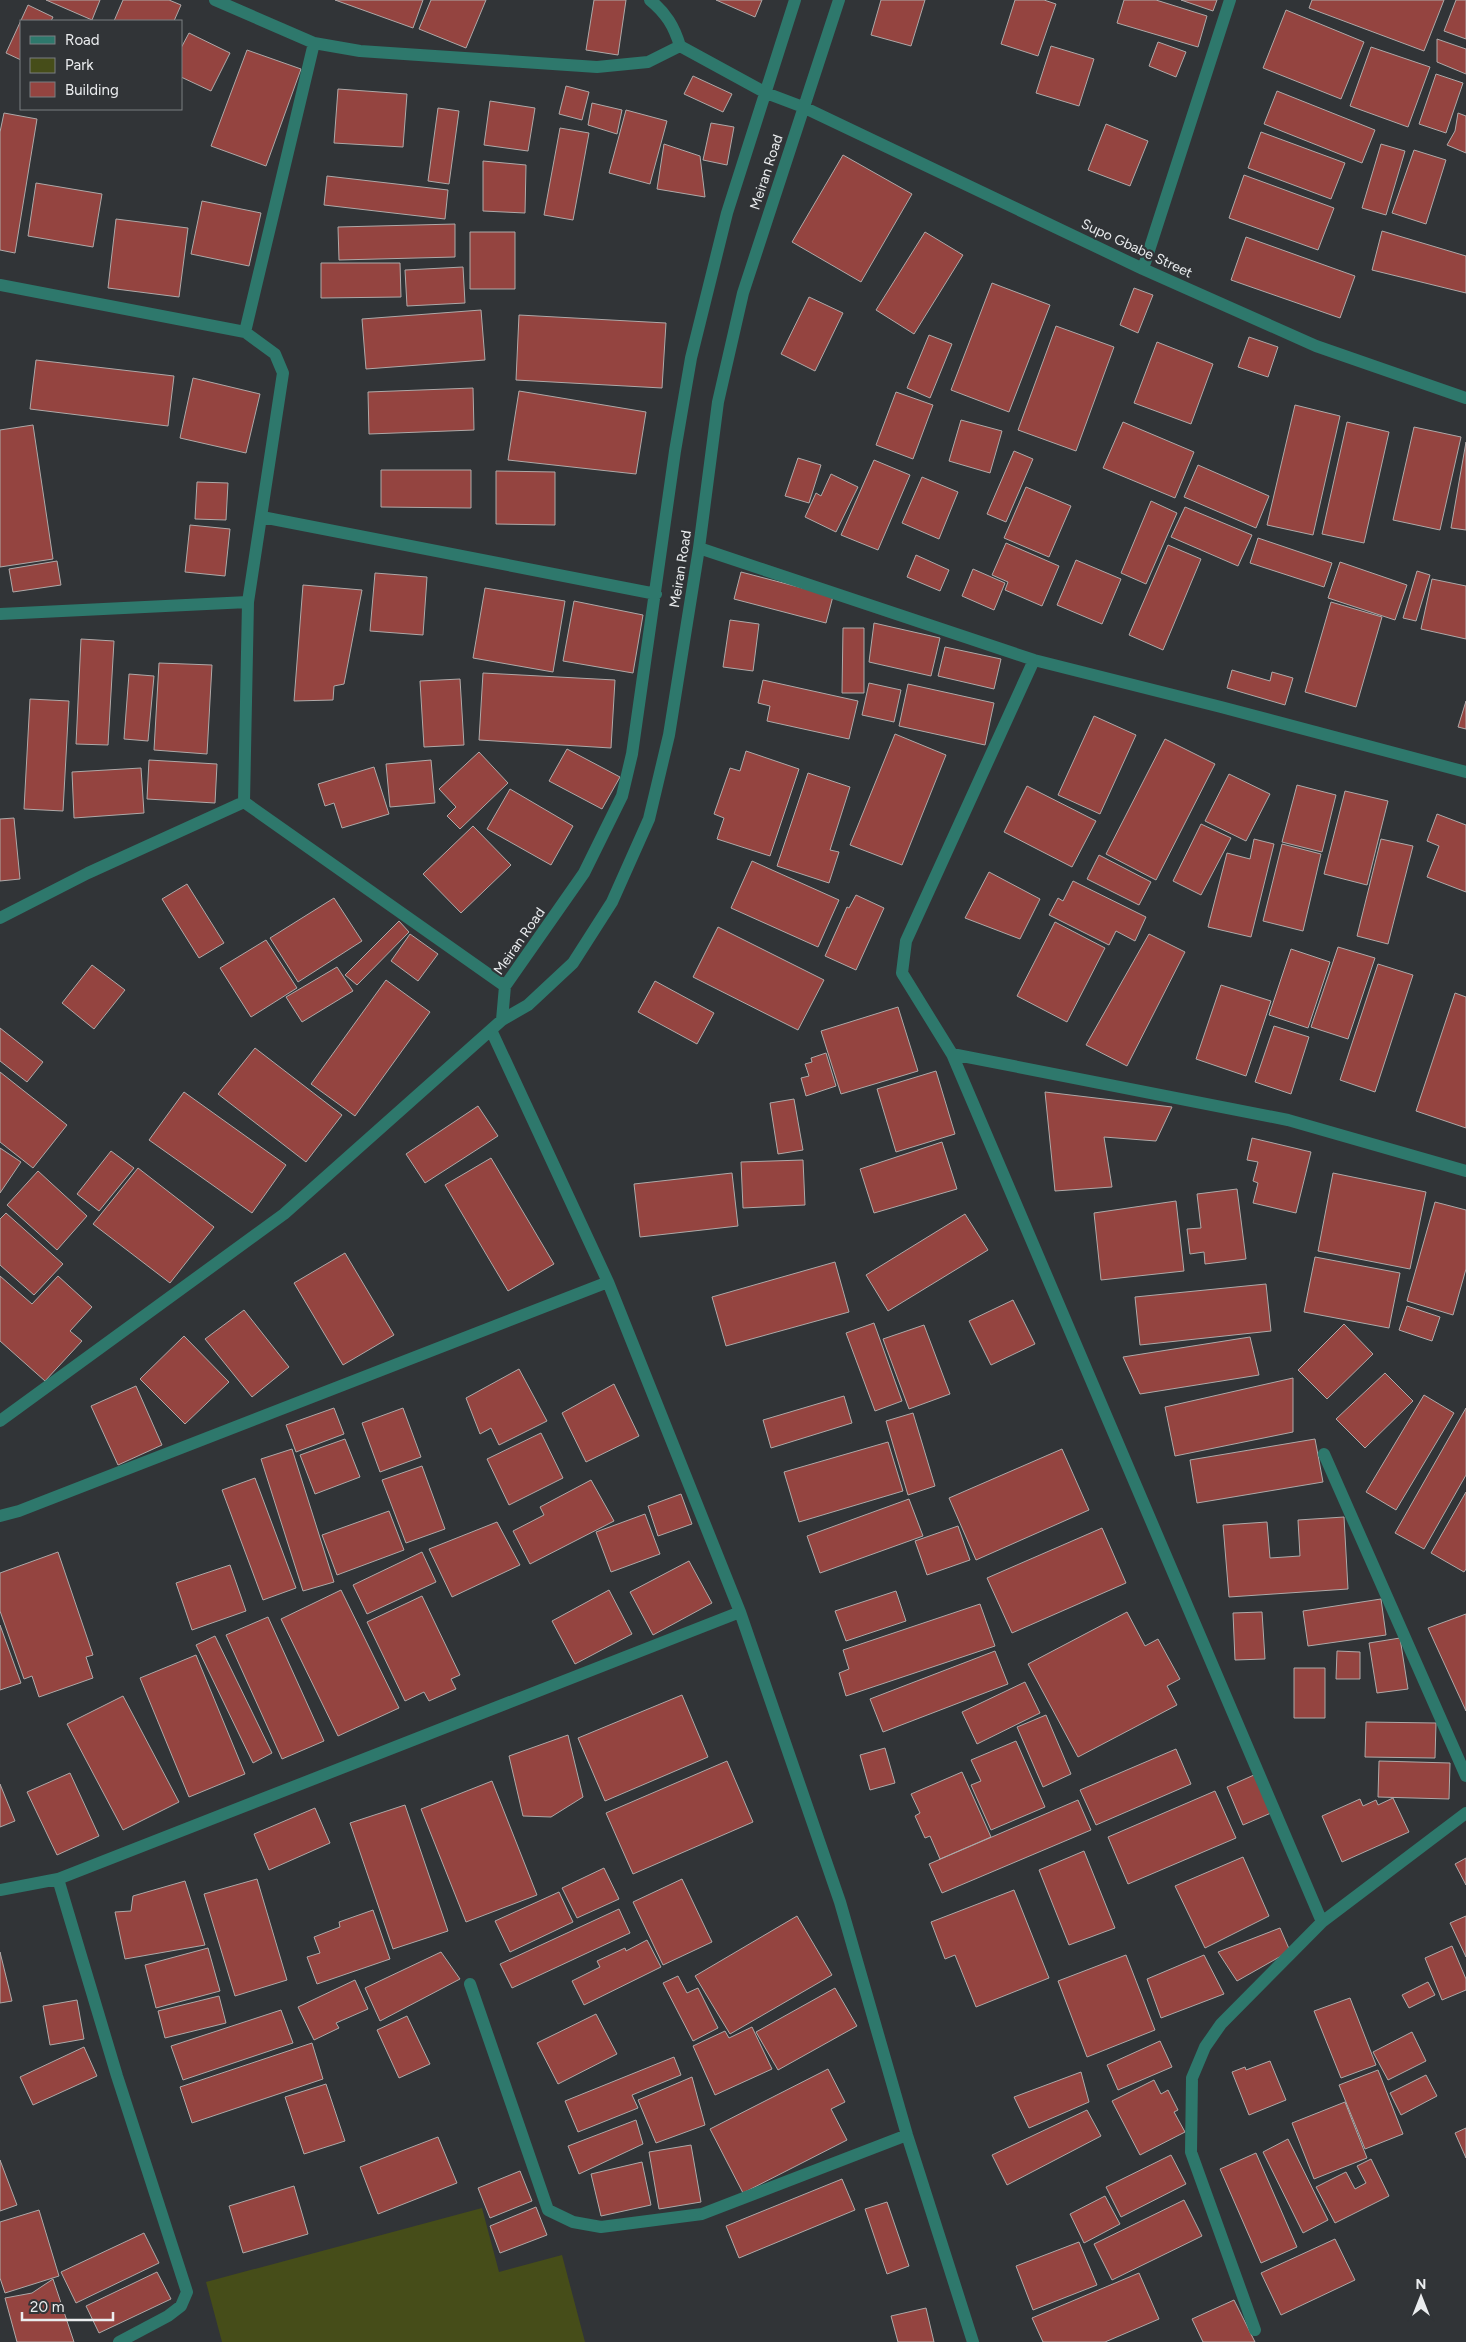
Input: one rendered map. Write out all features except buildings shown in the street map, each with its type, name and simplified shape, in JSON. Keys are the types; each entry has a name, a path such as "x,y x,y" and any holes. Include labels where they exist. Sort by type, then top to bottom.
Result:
{"street":[{"path":"215,0 314,43 360,51 597,67 648,62 680,46 674,28 664,12 650,0"},
{"name":"Meiran Road","path":"502,1020 505,986 584,874 622,796 632,754 675,451 691,358 727,213 795,0"},
{"name":"Meiran Road","path":"502,1020 528,1005 573,963 612,902 649,818 669,735 699,548 718,402 743,293 839,0"},
{"path":"1143,269 1230,0"},
{"path":"245,332 314,43"},
{"name":"Supo Gbabe Street","path":"680,46 766,93 803,107 1143,269 1316,346 1466,398"},
{"path":"0,285 245,332 275,354 284,373 248,602 244,802"},
{"path":"262,517 656,594"},
{"path":"699,548 1034,660 1222,707 1466,772"},
{"path":"0,614 248,602"},
{"path":"1034,660 906,940 902,973 952,1054 1322,1922"},
{"path":"244,802 505,986"},
{"path":"0,918 88,874 244,802"},
{"path":"0,1421 284,1214 502,1020"},
{"path":"491,1030 608,1282 740,1612 840,1902 908,2135 973,2342"},
{"path":"952,1054 1288,1120 1466,1170"},
{"path":"0,1516 28,1508 608,1282"},
{"path":"1324,1454 1466,1776"},
{"path":"0,1890 58,1879 740,1612"},
{"path":"1255,2330 1191,2152 1192,2078 1205,2047 1222,2024 1322,1922 1466,1814"},
{"path":"58,1879 117,2076 187,2292 181,2306 168,2316 119,2342"},
{"path":"470,1984 548,2210 573,2222 601,2228 702,2214 908,2135"}],"green space":[{"path":"482,2208 499,2272 562,2255 585,2342 222,2342 206,2282"}]}
